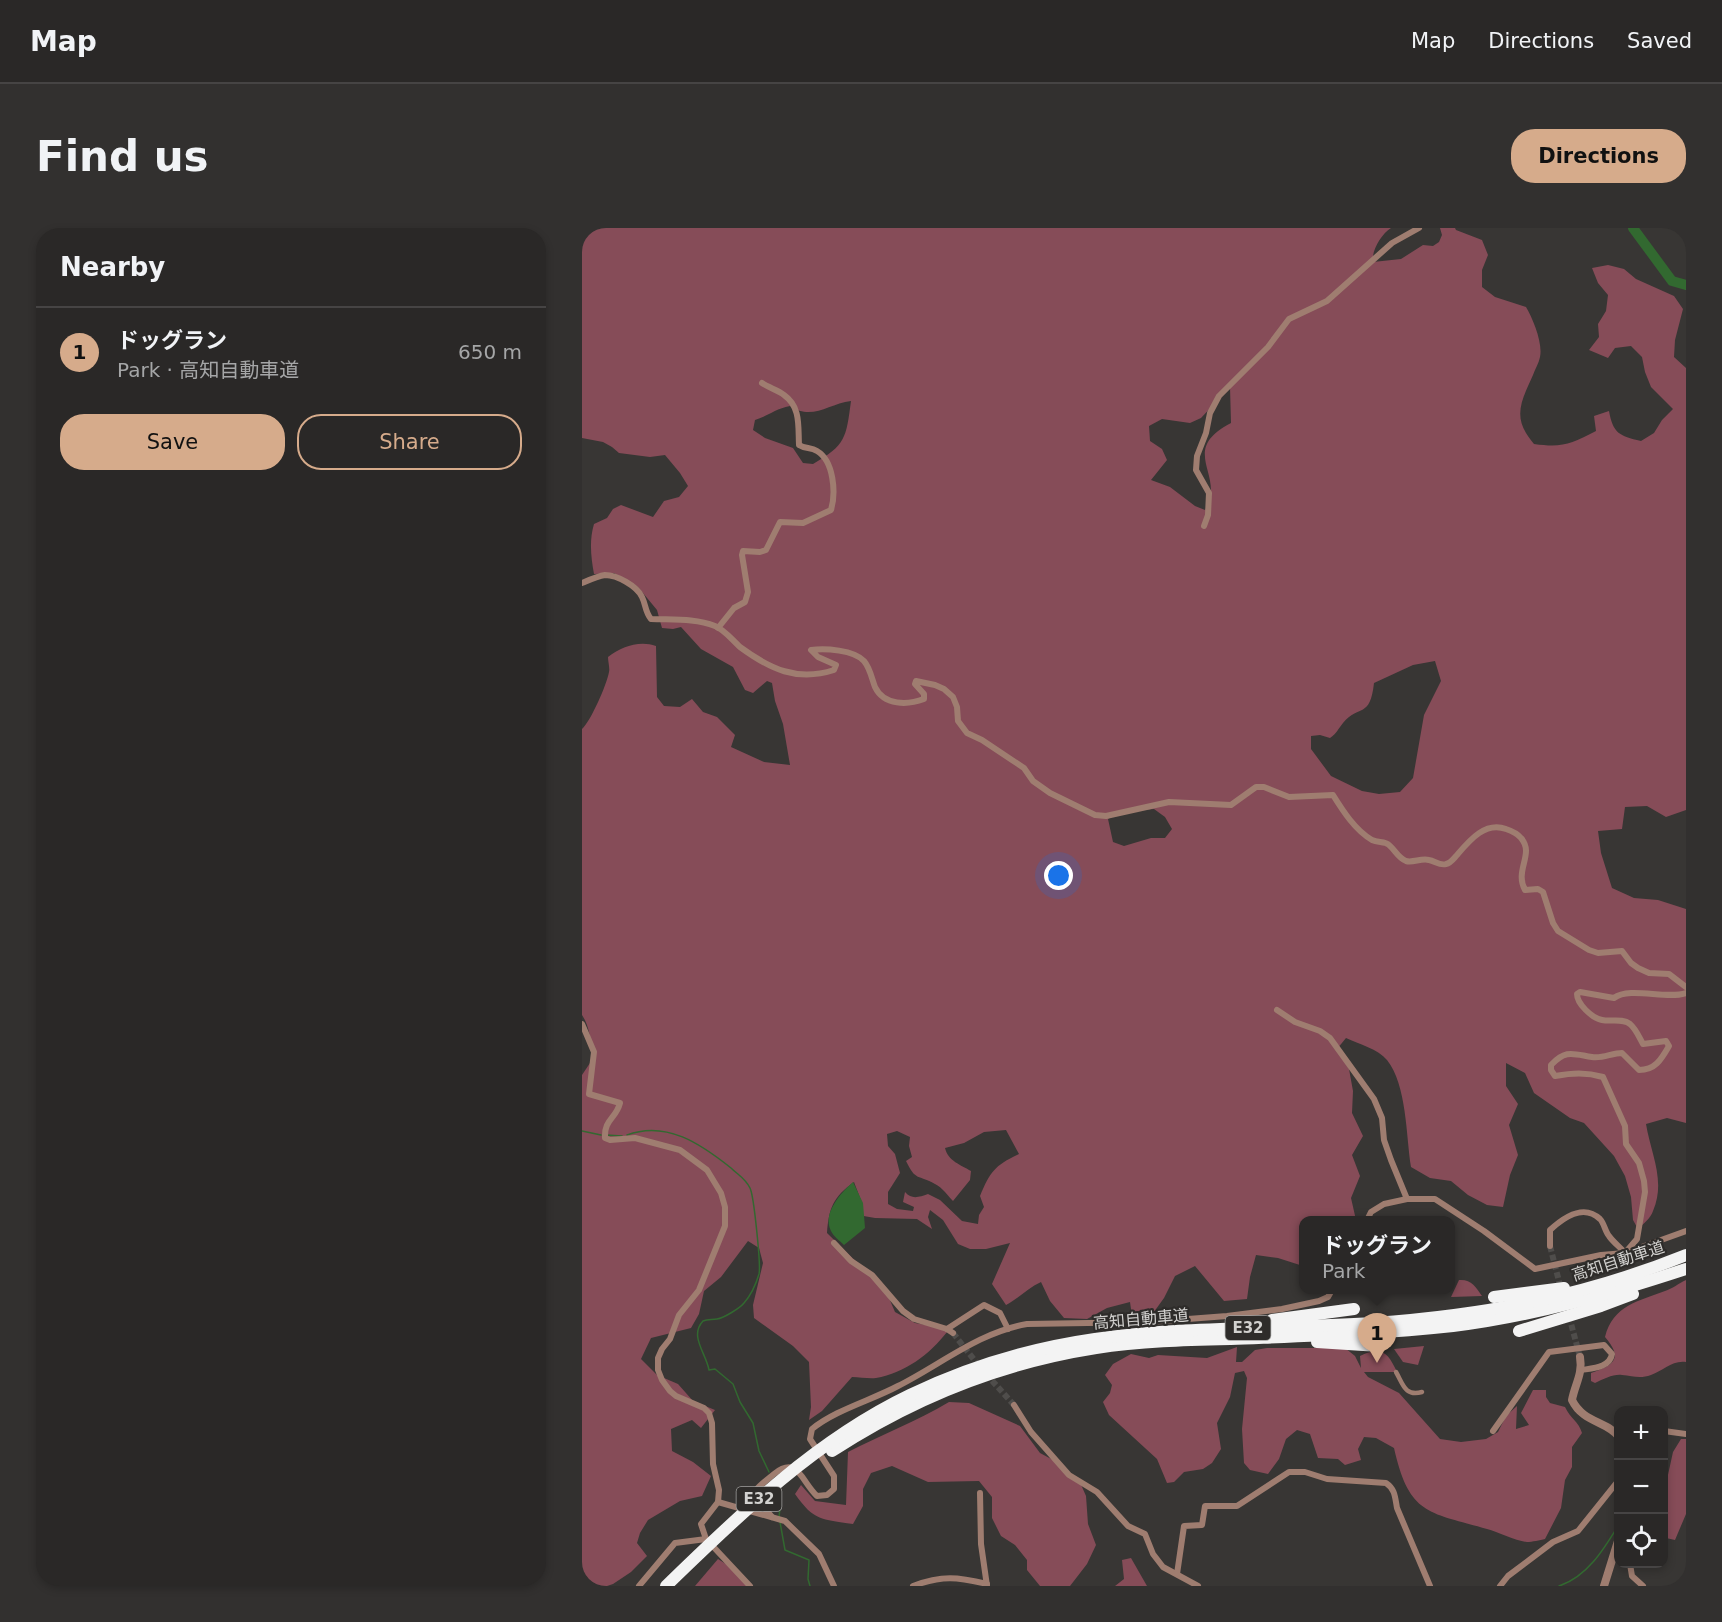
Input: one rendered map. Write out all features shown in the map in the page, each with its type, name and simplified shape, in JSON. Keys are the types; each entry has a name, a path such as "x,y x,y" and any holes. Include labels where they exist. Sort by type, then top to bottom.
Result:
{"highway":[{"path":"1494,1297 1580,1285 1686,1256"},
{"name":"高知自動車道","path":"1175,1336 1370,1323 1495,1310 1582,1291 1686,1256"},
{"path":"1519,1331 1601,1306 1686,1269"},
{"name":"高知自動車道","path":"666,1586 699,1559 763,1495 878,1412 910,1395 975,1368 1052,1346 1105,1338 1372,1332 1497,1320 1584,1301 1686,1269"},
{"path":"1175,1336 1354,1309"},
{"path":"1175,1336 1379,1346"},
{"name":"高知自動車道","path":"678,1586 699,1559"}],"street":[{"path":"1204,526 1208,515 1209,493 1196,470 1197,456 1206,433 1210,413 1219,396 1268,347 1289,319 1327,301 1392,243 1419,228"},
{"path":"718,628 734,608 745,602 748,592 743,551 766,550 780,522 803,523 831,510 834,501 834,482 823,456 819,452 799,445 797,409 794,402 783,393 762,383"},
{"path":"582,583 603,576 616,578 639,592 646,614 651,619 688,620 718,628 762,662 780,671 798,675 834,670 836,665 818,657 811,650 844,652 859,657 865,662 881,696 892,702 915,702 924,699 924,694 915,684 916,681 924,681 944,689 953,697 957,707 958,721 967,733 982,740 1024,768 1033,781 1050,793 1095,815 1107,816 1169,802 1231,804 1256,787 1264,787 1289,797 1333,795 1352,823 1371,839 1388,843 1402,859 1428,860 1438,864 1446,864 1454,860 1483,830 1501,827 1514,832 1526,846 1521,884 1525,890 1543,891 1553,924 1558,931 1598,953 1622,951 1638,968 1649,973 1669,974 1686,987"},
{"path":"1625,1253 1637,1239 1645,1192 1642,1171 1626,1144 1625,1126 1603,1077 1592,1073 1555,1076 1551,1065 1564,1054 1574,1053 1592,1057 1622,1053 1639,1070 1647,1071 1661,1061 1669,1047 1666,1041 1643,1044 1629,1023 1599,1020 1580,1004 1577,994 1580,992 1614,998 1620,994 1650,993 1677,996 1686,993"},
{"path":"1277,1010 1295,1022 1320,1031 1330,1038 1374,1099 1382,1118 1384,1140 1407,1199"},
{"path":"582,1024 594,1052 589,1094 620,1103 619,1108 605,1124 605,1135 608,1139 635,1138 680,1150 706,1170 721,1193 725,1226 723,1232 699,1290 679,1315 662,1349 658,1358 658,1370 670,1391 676,1396 698,1404 709,1413 712,1423 713,1464 719,1490 718,1502 701,1524 706,1539 750,1586"},
{"path":"1369,1216 1371,1212 1384,1204 1407,1199 1435,1199 1484,1231 1535,1269 1625,1253 1686,1231"},
{"path":"1550,1246 1550,1230 1560,1220 1576,1212 1588,1213 1600,1219 1609,1237 1625,1253"},
{"path":"834,1243 851,1261 872,1275 903,1311 914,1319 950,1331 984,1305 1000,1313 1008,1329"},
{"path":"834,1586 819,1554 791,1526 777,1518 756,1498 756,1490 783,1467 789,1466 797,1470 817,1496 827,1495 834,1489 834,1476 810,1439 812,1429 898,1386 945,1358 1008,1329 1027,1324 1149,1322 1282,1309 1319,1301 1330,1294"},
{"path":"1493,1431 1549,1352 1604,1345 1612,1354 1607,1364 1582,1370"},
{"path":"1580,1357 1582,1370 1572,1400 1575,1406 1591,1420 1614,1431"},
{"path":"1395,1372 1406,1391 1412,1394 1422,1392"},
{"path":"1014,1405 1031,1432 1057,1463 1076,1480 1097,1492 1128,1526 1145,1534 1156,1560 1163,1567 1198,1586"},
{"path":"1668,1432 1686,1434"},
{"path":"1177,1575 1184,1526 1202,1525 1205,1506 1237,1506 1289,1472 1305,1472 1327,1479 1386,1483 1392,1487 1397,1508 1430,1586"},
{"path":"1500,1586 1508,1576 1553,1542 1578,1531 1614,1486"},
{"path":"913,1586 940,1577 962,1577 987,1585 981,1544 980,1492"},
{"path":"718,1502 777,1518"},
{"path":"639,1586 675,1543 706,1539"},
{"path":"1604,1586 1614,1554"},
{"path":"1631,1568 1632,1576 1643,1586"}],"shaded area":[{"path":"582,228 1391,228 1378,244 1373,262 1401,259 1423,245 1433,246 1439,242 1442,235 1440,228 1455,228 1482,240 1488,255 1482,270 1482,287 1495,297 1526,307 1534,324 1541,351 1520,411 1527,435 1534,444 1544,445 1566,444 1596,431 1594,416 1609,411 1618,432 1641,441 1654,433 1673,409 1651,387 1642,357 1631,346 1615,348 1608,358 1589,350 1599,337 1598,324 1606,311 1608,295 1598,283 1592,268 1608,265 1624,269 1636,279 1674,296 1683,309 1675,340 1674,357 1686,368 1686,810 1666,817 1647,806 1625,807 1622,829 1598,831 1601,853 1612,888 1634,898 1658,900 1686,909 1686,1123 1667,1118 1646,1124 1658,1178 1657,1200 1651,1216 1638,1229 1633,1220 1631,1197 1625,1176 1614,1156 1584,1123 1570,1118 1534,1093 1525,1073 1506,1063 1506,1086 1518,1104 1509,1125 1518,1155 1510,1175 1503,1207 1487,1205 1468,1195 1451,1181 1430,1178 1411,1167 1405,1111 1394,1071 1379,1053 1346,1038 1337,1049 1349,1069 1353,1091 1352,1113 1363,1136 1352,1155 1360,1176 1351,1198 1355,1216 1299,1216 1299,1265 1278,1258 1256,1255 1247,1299 1224,1301 1195,1266 1175,1276 1164,1298 1151,1316 1132,1316 1130,1302 1107,1308 1087,1319 1064,1318 1050,1301 1041,1282 1006,1305 992,1284 1010,1243 986,1249 970,1249 958,1244 943,1220 930,1210 928,1217 932,1229 917,1219 875,1218 858,1215 862,1203 854,1182 841,1193 833,1204 827,1233 886,1291 895,1312 915,1323 938,1327 947,1332 925,1355 897,1372 876,1378 852,1377 822,1411 809,1420 811,1407 809,1362 793,1346 754,1318 753,1305 763,1263 759,1248 748,1241 721,1277 704,1291 699,1314 691,1328 651,1338 641,1359 657,1375 678,1384 693,1401 715,1410 701,1428 692,1420 671,1429 672,1451 693,1462 711,1476 702,1496 680,1501 648,1520 637,1543 647,1556 631,1572 607,1586 582,1586 582,1075 594,1051 587,1024 582,1015 582,729 594,711 605,685 609,670 608,657 630,646 650,644 656,646 657,697 664,706 680,707 692,699 703,712 717,717 735,735 731,747 764,762 790,765 783,724 772,683 767,681 753,693 745,690 733,667 701,649 681,627 662,628 657,610 638,587 614,573 594,574 591,537 594,524 607,518 613,509 621,505 653,517 664,501 679,497 688,486 665,455 650,457 619,453 603,442 582,438","holes":["1230,387 1231,423 1215,433 1207,443 1205,454 1211,486 1205,510 1195,506 1170,487 1151,480 1167,460 1162,449 1150,441 1149,426 1162,419 1190,423 1201,418","851,401 848,424 842,439 832,451 813,464 803,463 793,448 765,438 753,430 755,420 785,407 790,406 798,410 813,412","1435,661 1441,681 1424,715 1413,778 1400,792 1379,794 1362,791 1331,776 1311,749 1311,736 1320,735 1330,738 1336,733 1349,717 1367,706 1374,683 1413,665","1154,809 1165,817 1172,829 1165,838 1151,838 1124,846 1113,842 1108,819 1120,812","1006,1130 1019,1154 994,1170 987,1181 980,1196 984,1207 979,1215 978,1224 962,1221 940,1200 928,1194 913,1197 905,1192 903,1202 914,1207 913,1211 897,1209 888,1204 888,1192 900,1173 895,1154 888,1146 887,1134 897,1131 910,1137 909,1146 912,1157 906,1161 912,1172 938,1185 953,1201 970,1180 971,1171 952,1159 945,1148 964,1143 984,1132"]},
{"path":"853,1182 863,1203 865,1228 844,1245 832,1233 829,1217 838,1198"},
{"path":"1459,1280 1463,1280 1470,1282 1482,1296 1451,1297 1455,1294"},
{"path":"1686,1280 1686,1362 1672,1364 1647,1376 1619,1375 1595,1383 1591,1381 1591,1373 1606,1367 1614,1360 1614,1350 1605,1337 1614,1318 1628,1306"},
{"path":"1424,1346 1418,1365 1403,1362 1394,1349"},
{"path":"1237,1347 1236,1362 1242,1362 1255,1350 1267,1348 1345,1348 1355,1356 1361,1368 1360,1356 1379,1351 1391,1360 1397,1372 1364,1372 1368,1377 1399,1393 1440,1439 1461,1442 1486,1439 1498,1432 1506,1416 1517,1406 1516,1429 1529,1425 1521,1413 1533,1390 1546,1390 1546,1397 1550,1403 1565,1407 1582,1433 1572,1447 1572,1467 1565,1480 1561,1508 1545,1539 1523,1541 1450,1519 1424,1507 1414,1499 1407,1487 1394,1448 1376,1438 1364,1437 1358,1449 1361,1460 1345,1465 1338,1459 1318,1458 1310,1434 1297,1430 1286,1439 1279,1459 1268,1474 1250,1470 1244,1463 1242,1429 1247,1378 1244,1371 1235,1373 1230,1397 1217,1423 1221,1449 1212,1463 1203,1469 1184,1472 1174,1482 1167,1483 1157,1459 1109,1415 1103,1402 1110,1393 1112,1385 1105,1375 1113,1364 1131,1354 1149,1358 1158,1355 1207,1358"},
{"path":"949,1402 969,1403 1020,1426 1040,1453 1055,1461 1079,1480 1086,1496 1088,1524 1096,1545 1087,1564 1070,1586 1040,1586 1027,1570 1027,1560 1015,1545 1001,1536 992,1518 992,1497 979,1481 928,1482 892,1466 871,1473 863,1489 863,1506 853,1524 833,1521 813,1514 795,1494 801,1485 815,1501 846,1505 848,1452"},
{"path":"1681,1439 1686,1439 1686,1514 1675,1540 1668,1538 1668,1475 1673,1452"},
{"path":"1131,1558 1147,1586 1115,1586 1124,1579 1122,1560"},
{"path":"718,1559 737,1571 750,1586 695,1586"}],"waterway":[{"path":"1633,228 1672,281 1686,285"},
{"path":"627,1135 655,1130 682,1137 720,1159 744,1179 750,1188 758,1245 758,1278 749,1296 739,1307 728,1315 703,1321 699,1327 698,1339 709,1370 715,1369 733,1384 740,1402 753,1423 759,1451 769,1472"},
{"path":"582,1131 601,1135"},
{"path":"606,1135 622,1136"},
{"path":"779,1490 781,1499 779,1517"},
{"path":"780,1522 785,1550 809,1560 810,1586"},
{"path":"1559,1586 1569,1582 1586,1569 1601,1553 1614,1532"}],"tunnel":[{"path":"1550,1246 1561,1289"},
{"path":"1569,1316 1580,1357"},
{"path":"953,1333 979,1366"},
{"path":"986,1374 1014,1405"}],"place":[{"name":"ドッグラン","path":"1377,1363"}]}
